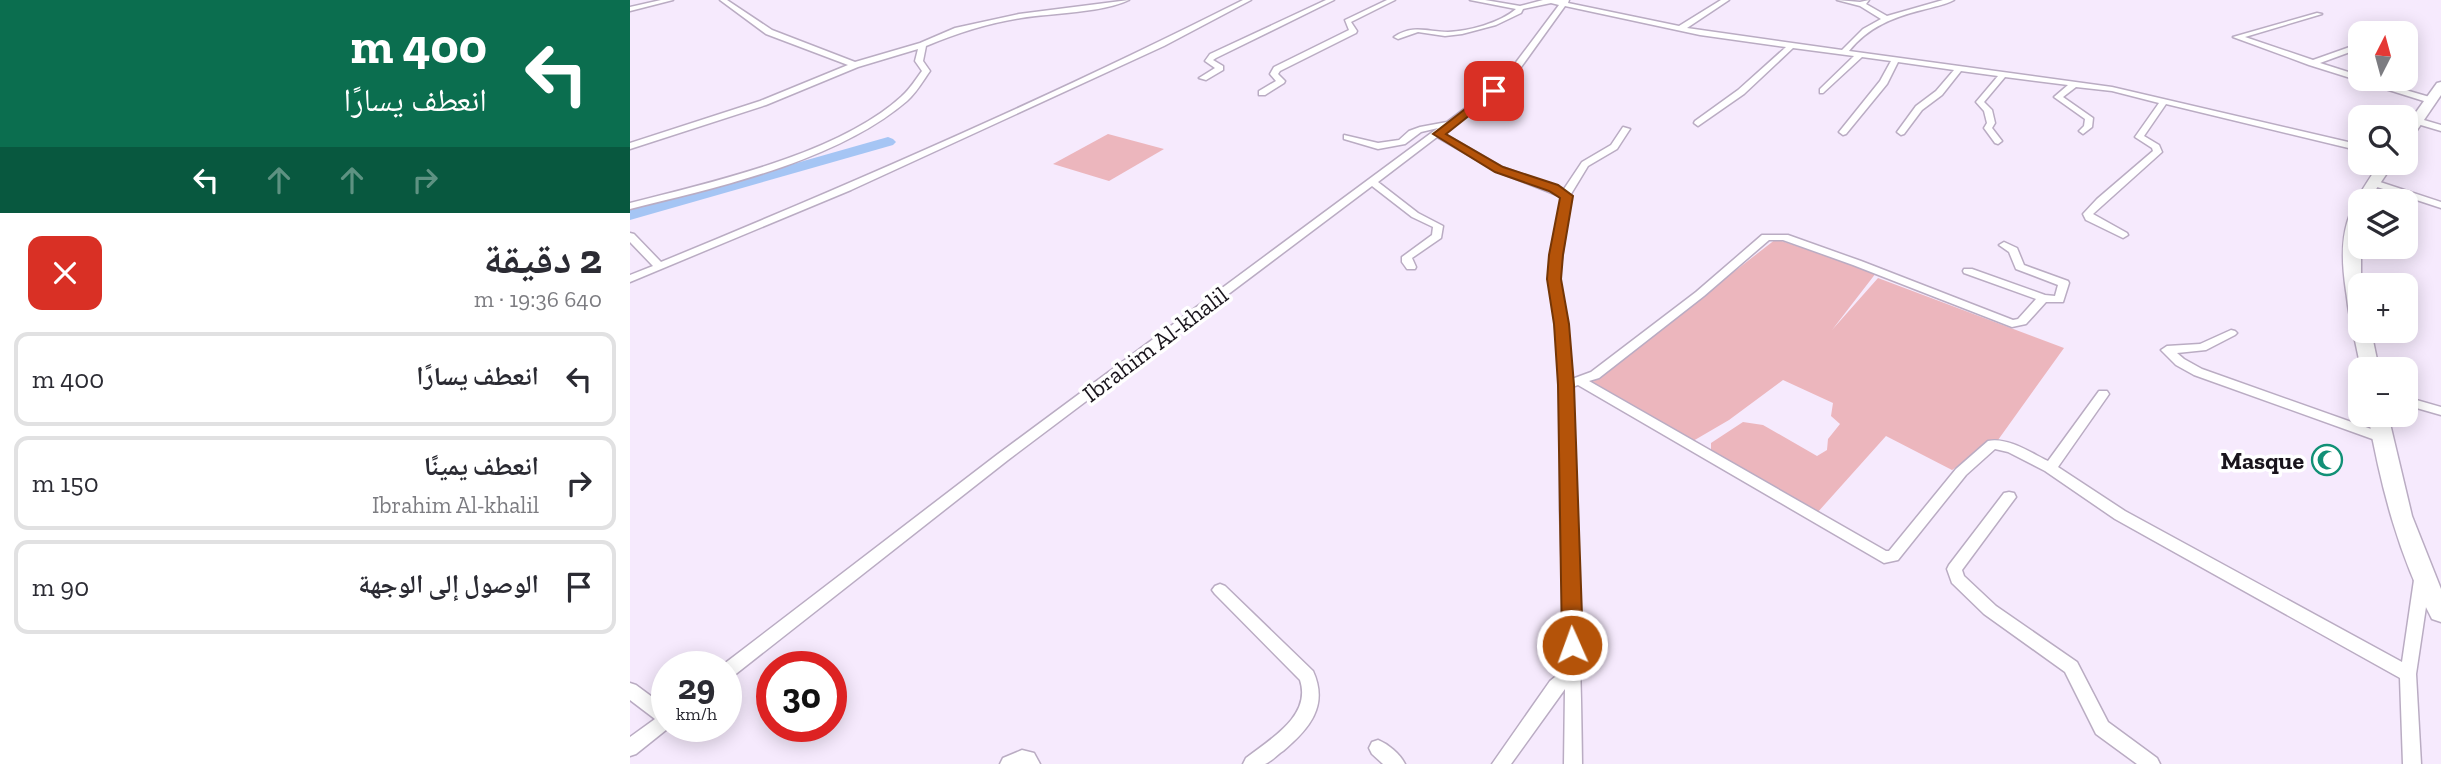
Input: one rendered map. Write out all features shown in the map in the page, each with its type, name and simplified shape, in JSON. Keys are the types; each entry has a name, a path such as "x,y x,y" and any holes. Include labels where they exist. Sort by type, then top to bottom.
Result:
{"highway":[{"path":"2418,119 2441,86"},
{"path":"2370,189 2379,175"},
{"path":"2380,427 2399,512 2422,579 2441,612"}],"street":[{"path":"630,9 670,0"},
{"path":"723,0 769,32 855,65"},
{"path":"630,146 762,103 855,65 938,37 991,22 1126,0"},
{"path":"630,279 848,188 959,138 1161,44 1248,0"},
{"path":"1203,78 1220,68 1209,61 1213,56 1331,0"},
{"path":"1262,93 1282,81 1274,74 1277,69 1353,31 1347,21 1392,0"},
{"path":"1474,0 1520,8 1556,1 1680,29 2076,83 2165,100 2348,145"},
{"path":"1680,29 1726,0"},
{"path":"1840,0 1864,2 1885,18"},
{"path":"1844,53 1864,30 1885,18 1951,0"},
{"name":"Ibrahim Al-khalil","path":"742,660 1003,457 1453,123 1511,75 1556,1"},
{"path":"1398,37 1416,29 1453,33 1501,21 1519,12 1520,8"},
{"path":"2319,14 2237,37 2348,75"},
{"path":"630,206 766,169 854,131 881,115 917,85 926,71 919,61 923,44"},
{"path":"1698,123 1741,92 1791,46"},
{"path":"2312,63 2348,50"},
{"path":"1823,91 1860,55"},
{"path":"1843,132 1884,82 1896,59"},
{"path":"1900,132 1919,108 1939,93 1960,67"},
{"path":"1998,141 1988,128 1991,123 1988,110 1980,102 2004,73"},
{"path":"2076,83 2058,97 2090,118 2088,127 2083,131"},
{"path":"2400,91 2430,100"},
{"path":"2123,235 2096,223 2088,214 2099,201 2158,152 2157,147 2139,137 2165,100"},
{"path":"2418,121 2441,128"},
{"path":"1347,137 1383,146 1402,142 1408,133 1417,129 1453,123"},
{"path":"1573,764 1566,385 1562,324 1554,279 1566,194 1585,164 1614,147 1626,129"},
{"path":"1438,134 1499,169 1566,194"},
{"path":"1374,183 1415,215 1438,226 1437,236 1407,257 1411,267"},
{"path":"2374,183 2441,205"},
{"path":"630,236 659,266"},
{"path":"1566,385 1595,375 1770,236 1784,237 1857,263 2012,324 2022,322 2043,298"},
{"path":"1969,271 2043,298 2059,300 2065,284 2020,267 2013,250 2004,245"},
{"path":"2231,333 2202,346 2167,350 2180,362 2198,372 2382,438"},
{"path":"1580,382 1884,557 1894,556 1961,472 1993,444 2012,449 2050,468 2120,515 2408,674"},
{"path":"2050,468 2103,394"},
{"path":"2418,404 2441,411"},
{"path":"2009,497 1954,569 1957,579 1990,610 2071,667 2102,728 2151,764"},
{"path":"2412,764 2408,674 2422,579"},
{"path":"1220,590 1307,676 1314,688 1314,700 1301,721 1252,764"},
{"path":"1501,764 1556,686 1573,672"},
{"path":"630,690 651,706"},
{"path":"630,748 651,732"},
{"path":"1378,748 1396,764"},
{"path":"1009,764 1022,758 1031,764"}],"shaded area":[{"path":"1108,134 1164,149 1109,181 1053,164"},
{"path":"1776,239 1876,273 1832,330 1878,278 2064,348 1998,440 1952,470 1886,436 1817,513 1711,450 1711,443 1743,422 1763,425 1817,456 1827,450 1828,439 1840,424 1831,416 1833,403 1783,380 1729,420 1693,441 1592,382"}],"waterway":[{"path":"630,215 888,142"}],"place":[{"name":"Masque","path":"2327,460"}],"route":[{"path":"1494,91 1438,134 1499,169 1554,188 1567,196 1554,279 1562,324 1566,385 1572,645"}]}
